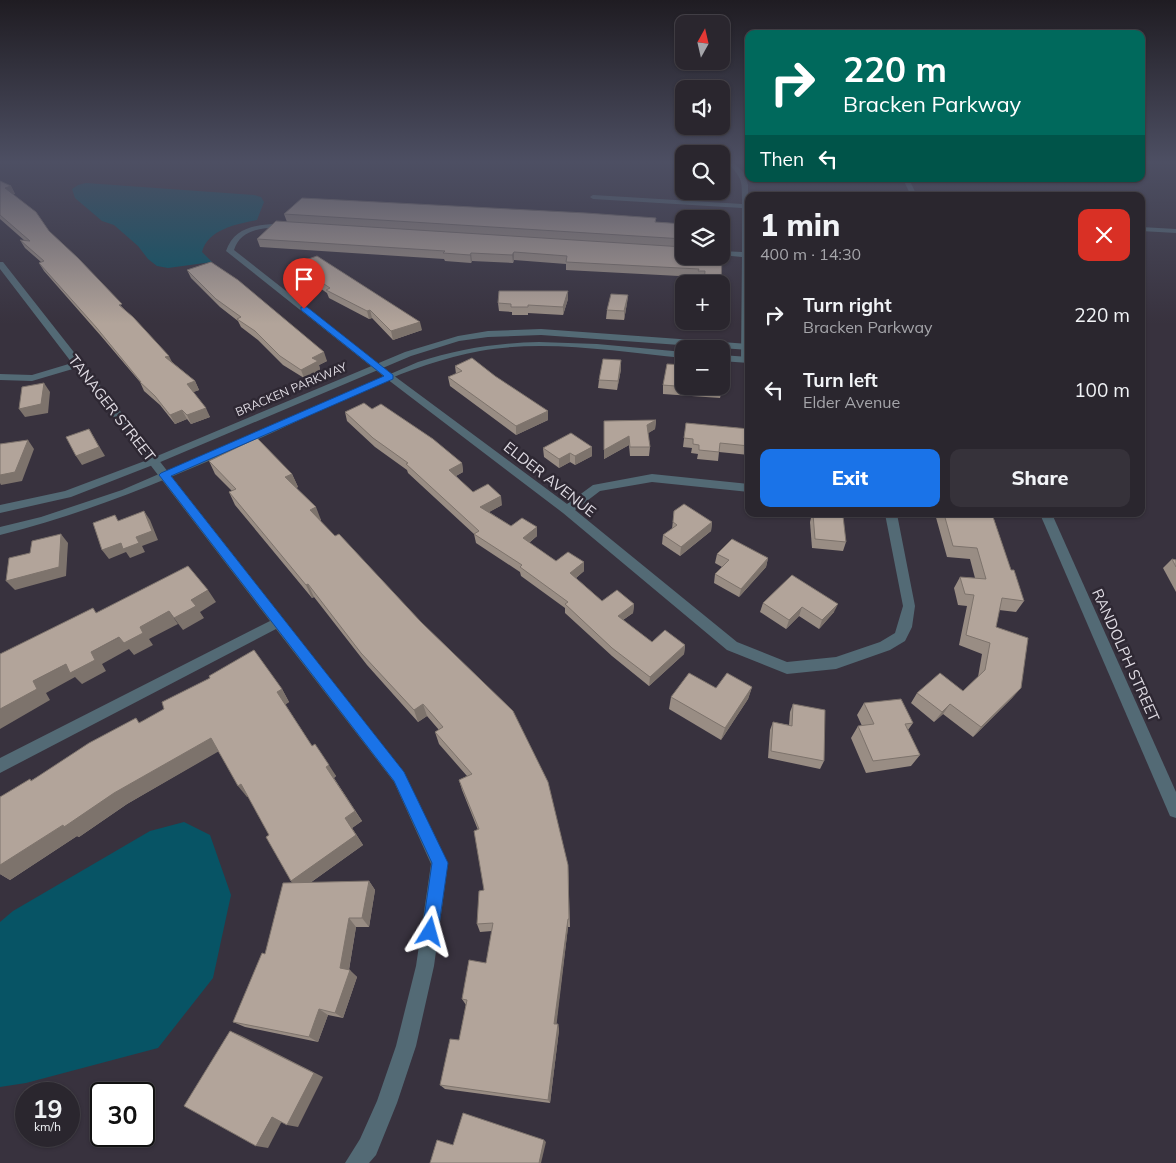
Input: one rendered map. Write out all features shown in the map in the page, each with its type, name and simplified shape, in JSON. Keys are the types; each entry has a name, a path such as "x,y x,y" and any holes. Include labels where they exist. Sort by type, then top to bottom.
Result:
{"street":[{"name":"ELDER AVENUE","path":"292,226 272,225 250,230 238,236 231,243 230,251 390,377 567,510 732,646 787,668 836,663 885,646 900,637 905,627 909,606 892,517"},
{"path":"1145,229 1176,231"},
{"path":"730,254 745,255"},
{"name":"TANAGER STREET","path":"0,264 33,309 79,364 154,461 277,623 399,777 440,863 425,966 406,1046 387,1103 368,1147 356,1163"},
{"name":"BRACKEN PARKWAY","path":"0,508 67,494 154,461 377,366 421,349 452,341 488,334 516,332 566,333 745,347"},
{"name":"BRACKEN PARKWAY","path":"0,531 75,510 128,491 390,377 454,354 512,346 549,345 675,354"},
{"path":"730,359 745,360"},
{"path":"0,377 32,378 79,364"},
{"path":"567,510 597,488 652,478 745,488"},
{"name":"RANDOLPH STREET","path":"1047,517 1176,810"},
{"path":"0,766 277,623"}],"water":[{"path":"96,216 258,216 257,220 224,229 210,238 202,252 212,262 168,268 157,266 114,225 102,221"},
{"path":"184,822 210,835 231,895 213,978 158,1048 30,1082 15,1082 15,1085 0,1087 0,922 13,911 150,831"}],"building":[{"path":"1,216 39,216 49,231 78,258 122,304 119,305 133,317 169,356 165,357 195,381 187,384 206,408 187,415 182,410 170,415 39,263 44,261 20,240 30,241"},
{"path":"320,216 632,216 656,218 655,222 675,223 675,238"},
{"path":"276,221 675,246 675,265 722,265 721,275 705,275 705,271 698,271 699,269 566,262 567,256 514,252 512,255 471,253 470,255 443,253 445,251 257,239"},
{"path":"317,256 420,322 391,331 370,310 367,311 326,290 330,288 294,264"},
{"path":"211,262 238,280 324,352 312,358 318,361 301,370 280,356 255,331 237,319 241,317 216,299 187,270"},
{"path":"499,291 568,291 563,307 528,305 528,307 511,307 511,304 498,303"},
{"path":"611,294 628,295 624,311 607,310"},
{"path":"472,358 495,376 548,411 516,426 448,377 462,371 455,366"},
{"path":"603,359 621,360 618,381 599,380"},
{"path":"667,364 675,364 675,386 663,385"},
{"path":"44,383 41,404 19,409 22,387"},
{"path":"364,403 372,409 381,404 433,439 462,463 449,470 473,492 488,484 501,496 480,507 511,526 522,518 537,527 523,538 556,561 568,552 584,562 570,573 602,601 617,590 634,604 618,616 652,642 665,630 685,645 650,677 612,648 565,604 568,602 520,567 522,565 474,534 479,531 406,464 408,463 373,438 345,412"},
{"path":"656,420 647,425 650,447 630,447 629,436 604,450 604,421"},
{"path":"686,423 745,429 745,446 720,443 719,452 699,450 699,445 693,444 693,439 684,438"},
{"path":"89,429 99,447 76,456 66,437"},
{"path":"571,433 592,447 575,456 570,453 559,459 543,448"},
{"path":"257,438 292,474 285,477 316,507 310,510 335,536 339,534 421,622 513,711 548,782 568,865 569,919 554,1024 558,1024 548,1100 440,1085 450,1039 459,1040 467,1000 462,999 469,960 486,963 493,923 477,924 479,891 484,890 474,831 479,829 459,780 472,774 435,732 443,727 423,704 414,710 361,653 308,584 306,585 229,492 236,489 209,461"},
{"path":"28,440 15,472 0,475 0,444"},
{"path":"684,504 712,522 681,547 663,535 677,525 673,522 674,511"},
{"path":"144,511 152,531 136,537 139,543 123,549 121,543 102,550 93,523 115,515 118,521"},
{"path":"813,517 843,517 846,542 815,539"},
{"path":"945,517 993,517 1024,601 1002,598 996,627 1028,638 1021,688 981,727 950,704 942,712 917,693 940,673 963,691 985,670 990,643 966,635 974,595 965,594 960,577 986,579 977,548 953,546"},
{"path":"61,534 59,567 6,581 9,558 30,553 32,541"},
{"path":"732,539 768,558 741,589 715,574 729,560 717,554"},
{"path":"188,566 208,590 191,600 196,606 174,618 169,611 140,627 143,633 124,643 119,637 91,652 95,660 70,673 66,664 33,681 37,689 0,709 0,654 93,608 96,613"},
{"path":"792,575 838,604 822,620 802,607 789,620 763,603"},
{"path":"254,650 282,689 277,692 312,746 315,744 329,765 326,767 355,811 345,818 356,835 291,881 266,837 269,835 241,784 238,786 211,738 114,793 64,827 63,825 0,865 0,797 30,779 31,781 89,743 136,718 139,723 164,709 162,702 210,678 209,676"},
{"path":"689,673 716,688 727,673 752,687 725,728 671,697"},
{"path":"901,699 913,723 905,724 920,755 873,761 858,726 874,724 864,703"},
{"path":"793,704 825,710 824,761 771,751 773,722 792,726"},
{"path":"369,881 362,918 349,918 340,968 350,970 335,1013 319,1009 309,1037 233,1022 262,953 265,954 283,883"},
{"path":"230,1031 314,1073 287,1125 272,1117 256,1146 184,1106"},
{"path":"463,1113 544,1140 539,1163 430,1163 437,1140 453,1145"}],"route":[{"path":"304,309 390,377 164,475 277,623 399,777 440,863 430,932"}]}
